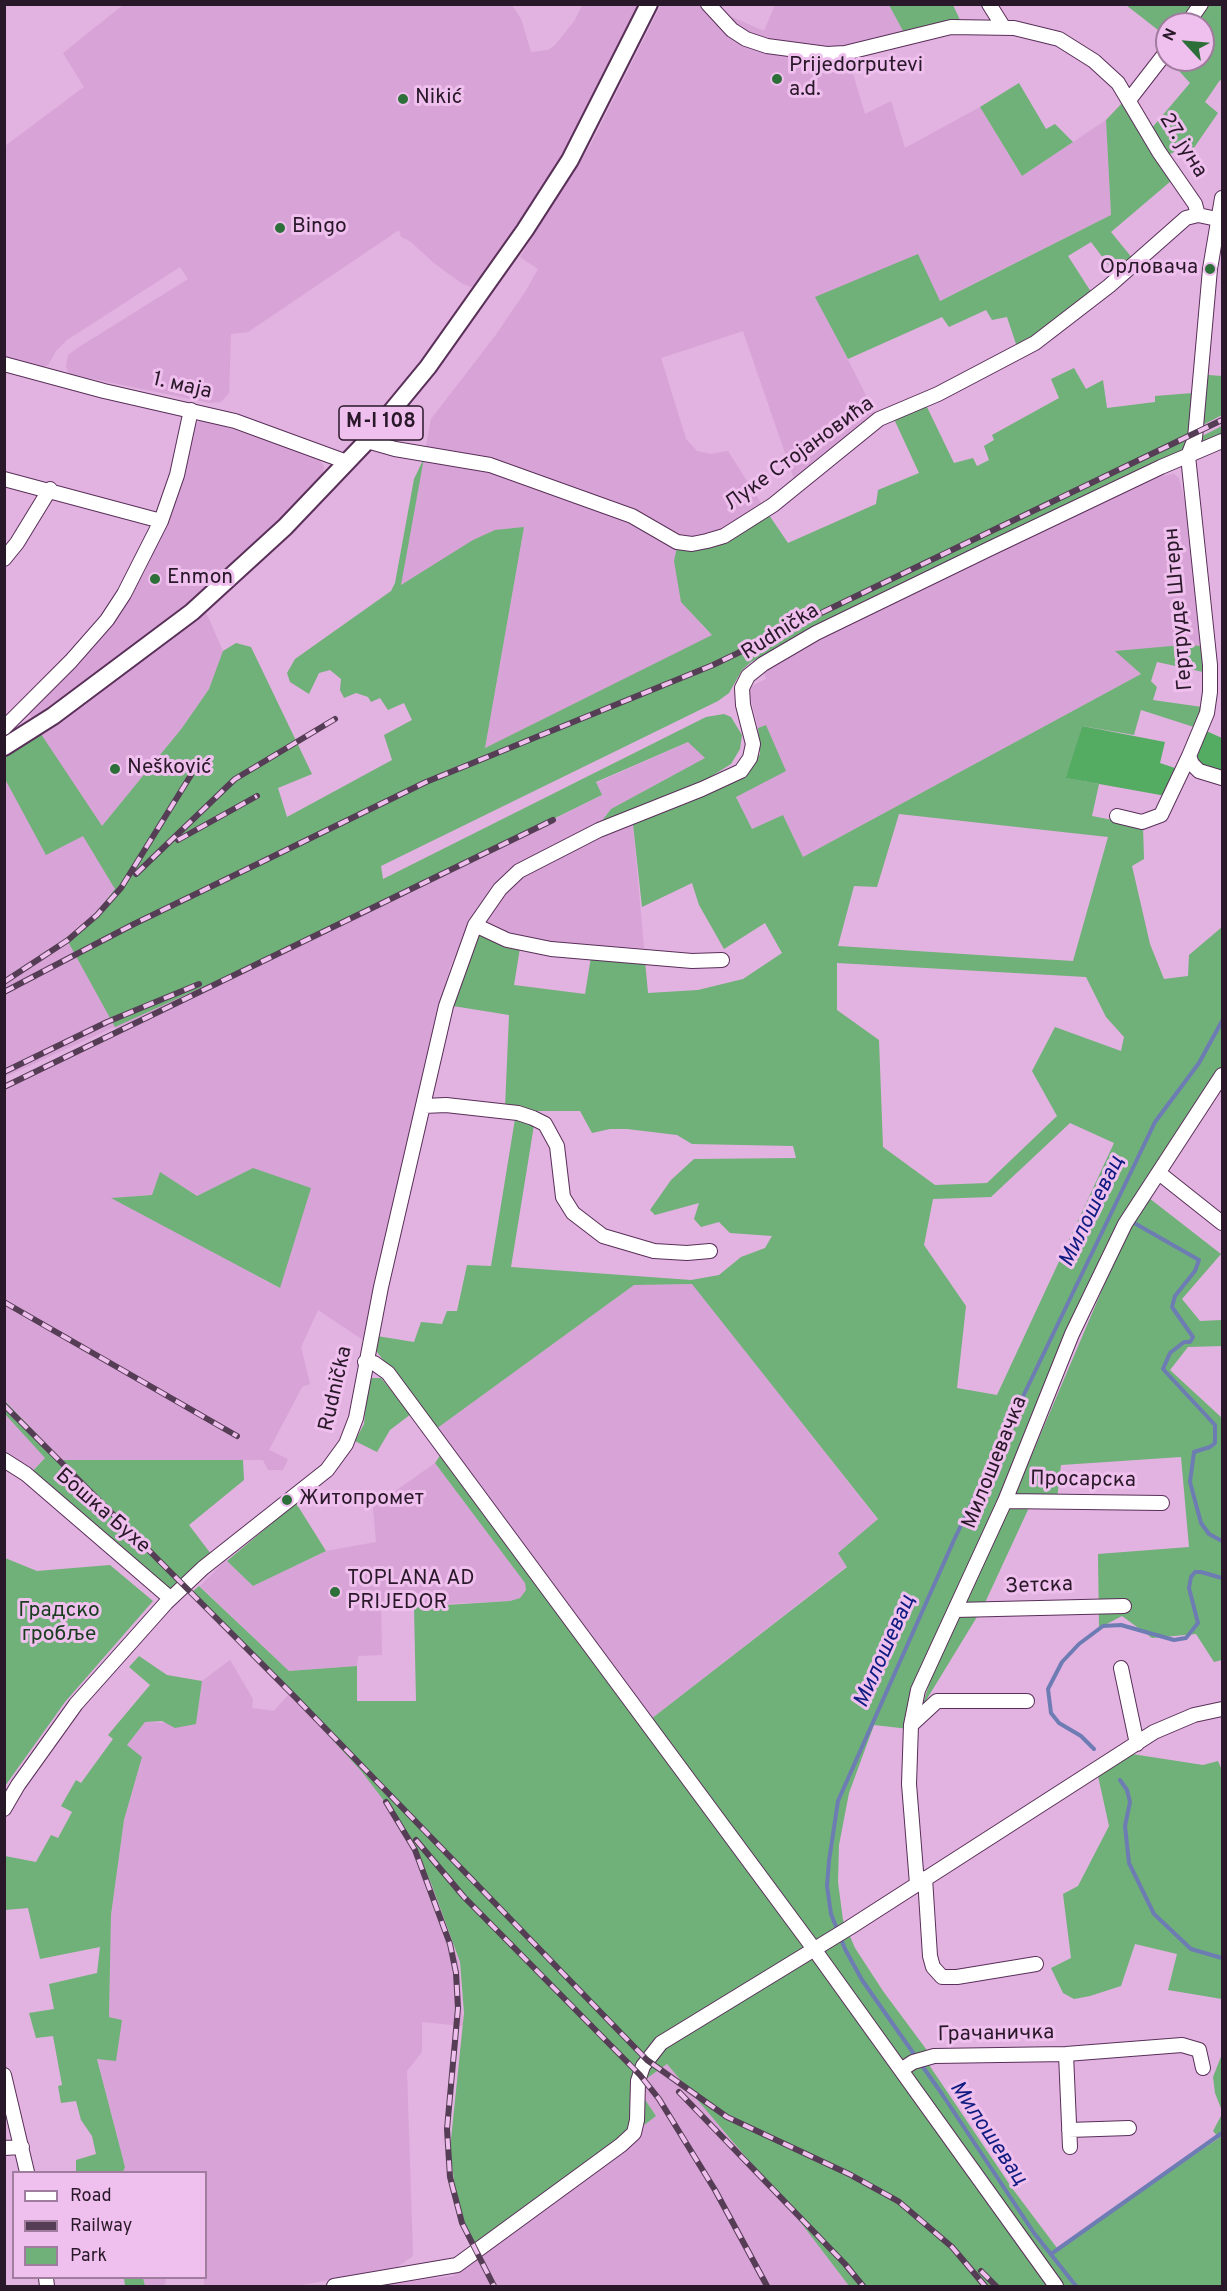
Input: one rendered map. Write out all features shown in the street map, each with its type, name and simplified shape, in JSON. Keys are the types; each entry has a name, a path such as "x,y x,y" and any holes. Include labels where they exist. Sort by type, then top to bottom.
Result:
{"main road":[{"name":"M-I 108","path":"4,747 53,716 192,612 285,527 367,441 428,367 525,230 570,160 649,4"}],"street":[{"name":"27. јуна","path":"708,4 732,30 746,39 767,46 827,54 845,53 951,27 1004,28 1039,32 1078,50 1118,83 1159,152 1194,204 1198,215"},
{"path":"989,4 1004,28"},
{"path":"1129,100 1155,66"},
{"path":"1188,456 1195,433 1217,219 1222,198"},
{"name":"Луке Стојановића","path":"367,441 490,465 632,516 676,542 692,544 707,541 724,536 773,505 879,420 938,394 1035,343 1109,286 1176,225 1186,218 1198,215"},
{"path":"1198,215 1217,219"},
{"name":"1. маја","path":"4,364 104,391 235,421 347,462"},
{"path":"4,728 107,620 124,594 161,521 177,475 191,410"},
{"path":"1188,456 1222,441"},
{"name":"Гертруде Штерн","path":"1117,816 1142,822 1161,814 1207,713 1210,666 1188,456"},
{"name":"Rudnička","path":"4,1809 44,1746 76,1704 170,1598 203,1568 334,1462 353,1428 365,1362 446,1006 475,925 500,889 519,871 538,860 599,830 702,789 745,768 753,744 743,705 742,688 748,676 763,664 816,633 1188,456"},
{"path":"4,479 50,489 161,521"},
{"path":"4,560 50,489"},
{"path":"1189,756 1192,764 1199,771 1222,778"},
{"path":"475,925 507,940 551,950 692,961 722,960"},
{"name":"Милошевачка","path":"1036,1964 957,1977 942,1977 936,1972 930,1956 909,1784 911,1725 918,1690 1005,1501 1072,1334 1125,1224 1220,1085"},
{"path":"424,1107 446,1105 518,1113 533,1118 544,1124 557,1146 563,1197 573,1213 603,1236 654,1251 687,1253 710,1251"},
{"path":"1159,1173 1222,1223"},
{"path":"365,1362 381,1366 388,1373 813,1949 1056,2286"},
{"name":"Бошка Бухе","path":"4,1460 26,1474 170,1598"},
{"name":"Просарска","path":"1005,1501 1162,1503"},
{"name":"Зетска","path":"955,1610 1124,1606"},
{"path":"1121,1668 1137,1744"},
{"path":"918,1690 937,1701 1027,1701"},
{"path":"911,1725 937,1701"},
{"path":"334,2286 457,2265 621,2145 634,2133 637,2120 638,2081 643,2066 661,2043 849,1928 1154,1732 1194,1715 1222,1709"},
{"name":"Грачаничка","path":"901,2070 920,2060 1066,2054 1182,2045 1200,2050 1203,2068"},
{"name":"Грачаничка","path":"1066,2054 1070,2147"},
{"path":"4,2075 27,2171"},
{"path":"1069,2130 1129,2128"},
{"path":"4,2148 22,2147"}],"shaded area":[{"path":"123,5 512,5 521,19 531,52 548,50 555,45 575,20 582,5 639,5 562,160 483,280 472,287 463,284 435,264 410,241 401,237 399,230 248,332 231,334 229,393 221,402 210,403 69,374 66,366 68,355 79,347 188,279 180,267 67,340 56,351 48,365 40,368 5,358 5,146 84,87 63,53"},
{"path":"661,5 705,5 764,31 775,5 889,5 903,31 837,50 841,69 850,64 865,114 891,101 905,148 980,107 1022,176 1106,120 1111,215 939,301 816,297 876,415 795,482 743,331 661,358 686,439 697,451 711,454 728,451 764,508 733,527 701,625 713,635 485,748 524,527 400,585 431,419 495,336 527,289 538,269 520,257 591,144"},
{"path":"201,419 319,458 324,467 322,476 259,542 204,608 223,651 217,672 209,689 182,728 102,826 115,889 95,914 66,939 315,936 601,796 596,783 689,742 705,758 611,809 598,826 555,844 509,873 490,890 474,915 450,967 423,1072 363,1340 318,1310 301,1347 310,1384 302,1387 269,1450 288,1459 283,1470 268,1470 263,1460 62,1460 5,1400 5,1087 118,1032 114,1027 5,1077 5,758 41,734 29,714 64,679 109,626 145,572 185,472 195,425","holes":["253,1168 279,1288 113,1198 152,1195 160,1173 197,1196"]},
{"path":"1174,474 1179,478 1185,503 1204,646 1116,651 1141,674 803,857 783,815 752,829 736,796 785,771 766,725 758,728 748,688 766,679 763,670 863,617 1157,477"},
{"path":"633,824 644,948 521,942 482,925 501,898 523,876 547,861"},
{"path":"693,1284 878,1520 838,1553 847,1566 651,1719 436,1429 634,1285"},
{"path":"5,1414 46,1458 33,1471 5,1455"},
{"path":"435,1463 525,1583 526,1590 520,1598 510,1601 381,1607 382,1655 358,1656 357,1666 289,1671 200,1586 226,1560 253,1586 326,1551 376,1542 373,1507"},
{"path":"230,1660 253,1699 252,1708 274,1711 290,1693 362,1772 404,1827 417,1850 459,1962 463,2026 422,2022 422,2052 407,2071 413,2256 393,2270 294,2286 204,2286 204,2279 207,2279 207,2171 123,2171 125,2167 97,2058 116,2060 121,2020 109,2017 111,1915 124,1820 142,1757 127,1745 145,1722 196,1724 202,1681"},
{"path":"667,2064 795,2215 849,2286 367,2286 454,2276 451,2261 656,2116 636,2085"},
{"path":"143,2279 166,2279 165,2286 145,2286"}],"green space":[{"path":"889,5 953,5 961,22 903,31"},
{"path":"1126,5 1197,5 1192,12 1155,12 1155,28"},
{"path":"1205,5 1222,5 1222,82 1220,80 1205,102 1218,113 1189,155 1182,148 1166,156 1151,129 1190,83 1180,72 1215,72 1215,12 1200,12"},
{"path":"1019,83 1046,129 1055,124 1073,142 1022,176 980,107"},
{"path":"1124,101 1171,181 1111,232 1133,259 1116,275 1091,242 1068,256 1093,295 1017,347 1007,317 992,320 986,310 949,327 942,317 848,359 815,297 918,254 940,301 1111,215 1106,120"},
{"path":"1074,368 1086,389 1103,380 1107,408 1155,402 1155,396 1193,393 1187,448 1177,456 856,608 751,662 742,670 729,693 718,701 381,866 383,879 706,717 724,714 731,717 742,735 740,749 731,764 707,779 598,826 611,809 705,758 688,742 596,782 602,795 315,936 115,1027 66,938 95,914 115,889 83,836 46,855 5,779 4,758 41,734 102,826 182,728 209,689 223,651 236,643 251,647 312,774 278,788 287,817 392,760 384,735 412,720 404,703 388,710 380,698 371,702 368,697 356,693 344,698 340,690 341,679 330,670 319,673 309,694 290,682 287,673 295,659 391,591 395,583 414,479 424,458 401,585 473,540 495,530 524,527 485,748 712,635 681,602 674,561 677,547 730,539 769,515 788,543 876,504 878,490 919,473 894,419 926,405 954,463 973,458 977,466 989,460 984,446 994,440 992,435 1059,398 1051,379"},
{"path":"1208,375 1222,376 1222,415 1201,426"},
{"path":"1222,426 1222,439 1202,444 1202,436"},
{"path":"1183,645 1204,646 1208,673 1157,662 1151,681 1157,687 1153,700 1202,707 1197,728 1141,710 1134,735 1082,726 1067,778 1099,784 1092,816 1143,826 1144,859 1132,866 1150,944 1164,979 1188,976 1189,955 1222,927 1222,1067 1136,1201 909,1729 874,1725 849,1793 839,1845 838,1882 843,1920 855,1948 883,1991 929,2053 923,2056 1012,2188 1057,2248 1219,2138 1213,2131 1222,2114 1222,2286 849,2286 795,2215 667,2064 636,2086 656,2116 477,2251 463,2220 455,2189 450,2149 464,2013 460,1962 431,1883 404,1827 362,1772 272,1674 190,1594 199,1586 289,1671 357,1666 357,1701 416,1701 414,1607 510,1601 520,1598 526,1590 525,1583 435,1463 441,1454 651,1719 847,1567 838,1553 878,1519 692,1284 634,1285 436,1429 374,1348 377,1336 414,1342 421,1322 442,1324 447,1311 457,1311 467,1265 491,1266 515,1119 534,1125 511,1267 691,1280 719,1275 741,1257 765,1248 772,1236 730,1233 719,1222 701,1227 694,1219 699,1203 655,1215 650,1210 671,1180 694,1159 796,1158 793,1146 692,1144 677,1135 627,1129 610,1129 592,1133 580,1111 516,1111 505,1108 509,1015 453,1006 482,925 521,942 514,985 585,994 591,957 645,961 648,993 698,990 743,979 782,953 765,923 724,949 699,905 692,883 642,907 633,824 744,774 760,754 758,728 766,725 786,771 736,797 752,829 783,815 803,857 1141,674 1115,651","holes":["899,814 1108,837 1073,961 838,946 854,886 877,887","837,963 1086,977 1106,1017 1124,1037 1121,1051 1055,1027 1032,1071 1057,1116 987,1183 935,1185 883,1147 879,1040 837,1010","1070,1123 1114,1143 997,1395 957,1388 966,1306 924,1245 933,1199 991,1197"]},
{"path":"1082,726 1165,742 1160,763 1178,769 1166,796 1066,778"},
{"path":"1204,730 1222,738 1222,774 1197,763 1194,752"},
{"path":"253,1168 311,1188 280,1288 111,1198 152,1195 160,1172 197,1196"},
{"path":"1149,1198 1221,1254 1182,1299 1200,1321 1222,1320 1222,1346 1188,1347 1170,1370 1222,1418 1222,1660 1214,1662 1196,1634 1152,1638 1122,1616 1099,1628 1098,1554 1189,1547 1181,1457 1061,1465 1057,1499 1033,1499 983,1607 922,1707 930,1681 1010,1506 1105,1283 1129,1230"},
{"path":"372,1378 381,1378 411,1414 390,1430 377,1452 355,1441 364,1424 368,1383"},
{"path":"4,1400 62,1460 243,1460 244,1480 189,1525 211,1554 174,1590 152,1581 30,1474 45,1458 5,1414"},
{"path":"296,1503 326,1551 253,1586 227,1561"},
{"name":"Градско гробље","path":"5,1558 37,1571 110,1565 153,1601 65,1702 5,1786"},
{"path":"139,1656 167,1675 202,1681 196,1724 175,1728 162,1721 145,1722 127,1745 142,1757 124,1820 111,1915 109,2017 122,2020 116,2061 97,2059 125,2167 123,2171 76,2171 76,2160 96,2154 92,2136 81,2120 76,2101 61,2103 58,2086 62,2085 53,2036 36,2038 29,2013 54,2009 49,1984 97,1973 100,1947 40,1959 28,1908 5,1910 5,1856 36,1862 51,1835 58,1838 72,1812 61,1806 76,1780 81,1783 113,1739 108,1735 150,1685 129,1667"},
{"path":"1132,1754 1203,1765 1218,1761 1222,1770 1222,1999 1168,1990 1177,1954 1135,1944 1121,1986 1090,1996 1074,1999 1063,1993 1051,1968 1071,1958 1063,1894 1078,1886 1109,1826 1098,1776"},
{"path":"1222,2054 1222,2111 1215,2093 1213,2077"},
{"path":"124,2279 143,2279 145,2286 125,2286"}],"waterway":[{"name":"Милошевац","path":"1076,2286 1034,2233 942,2094 862,1980 845,1949 831,1914 827,1886 829,1861 838,1801 954,1540 1155,1122 1199,1063 1222,1021"},
{"path":"1136,1224 1199,1260 1195,1271 1175,1296 1172,1307 1193,1337 1190,1342 1184,1342 1170,1353 1163,1369 1215,1425 1215,1443 1194,1452 1190,1482 1201,1523 1209,1534 1222,1541"},
{"path":"1094,1749 1081,1736 1059,1723 1051,1713 1048,1689 1062,1662 1079,1644 1103,1626 1121,1625 1174,1640 1186,1638 1198,1623 1189,1588 1191,1577 1195,1572 1201,1572 1222,1578"},
{"path":"1120,1780 1127,1790 1130,1802 1125,1826 1129,1863 1154,1914 1191,1949 1222,1958"},
{"path":"1051,2254 1222,2133"}],"railway":[{"path":"4,992 134,924 426,782 713,665 1222,420"},
{"path":"136,874 235,779 335,719"},
{"path":"4,982 68,940 97,915 121,888 191,775"},
{"path":"178,840 257,796"},
{"path":"4,1087 553,820"},
{"path":"4,1072 107,1022 199,984"},
{"path":"4,1302 237,1436"},
{"path":"4,1405 294,1696 647,2060 727,2117 851,2175 898,2201 952,2247 985,2286"},
{"path":"386,1802 415,1850 450,1944 456,1973 458,2008 447,2129 450,2177 462,2223 494,2286"},
{"path":"416,1840 464,1897 640,2075 659,2099 715,2190 767,2286"},
{"path":"679,2092 845,2264 863,2286"},
{"path":"981,2271 996,2286"}],"place":[{"name":"Prijedorputevi a.d.","path":"777,79"},
{"name":"Nikić","path":"403,99"},
{"name":"Bingo","path":"280,228"},
{"name":"Орловача","path":"1210,269"},
{"name":"Enmon","path":"155,579"},
{"name":"Nešković","path":"115,769"},
{"name":"Житопромет","path":"287,1500"},
{"name":"TOPLANA AD PRIJEDOR","path":"335,1592"}]}
